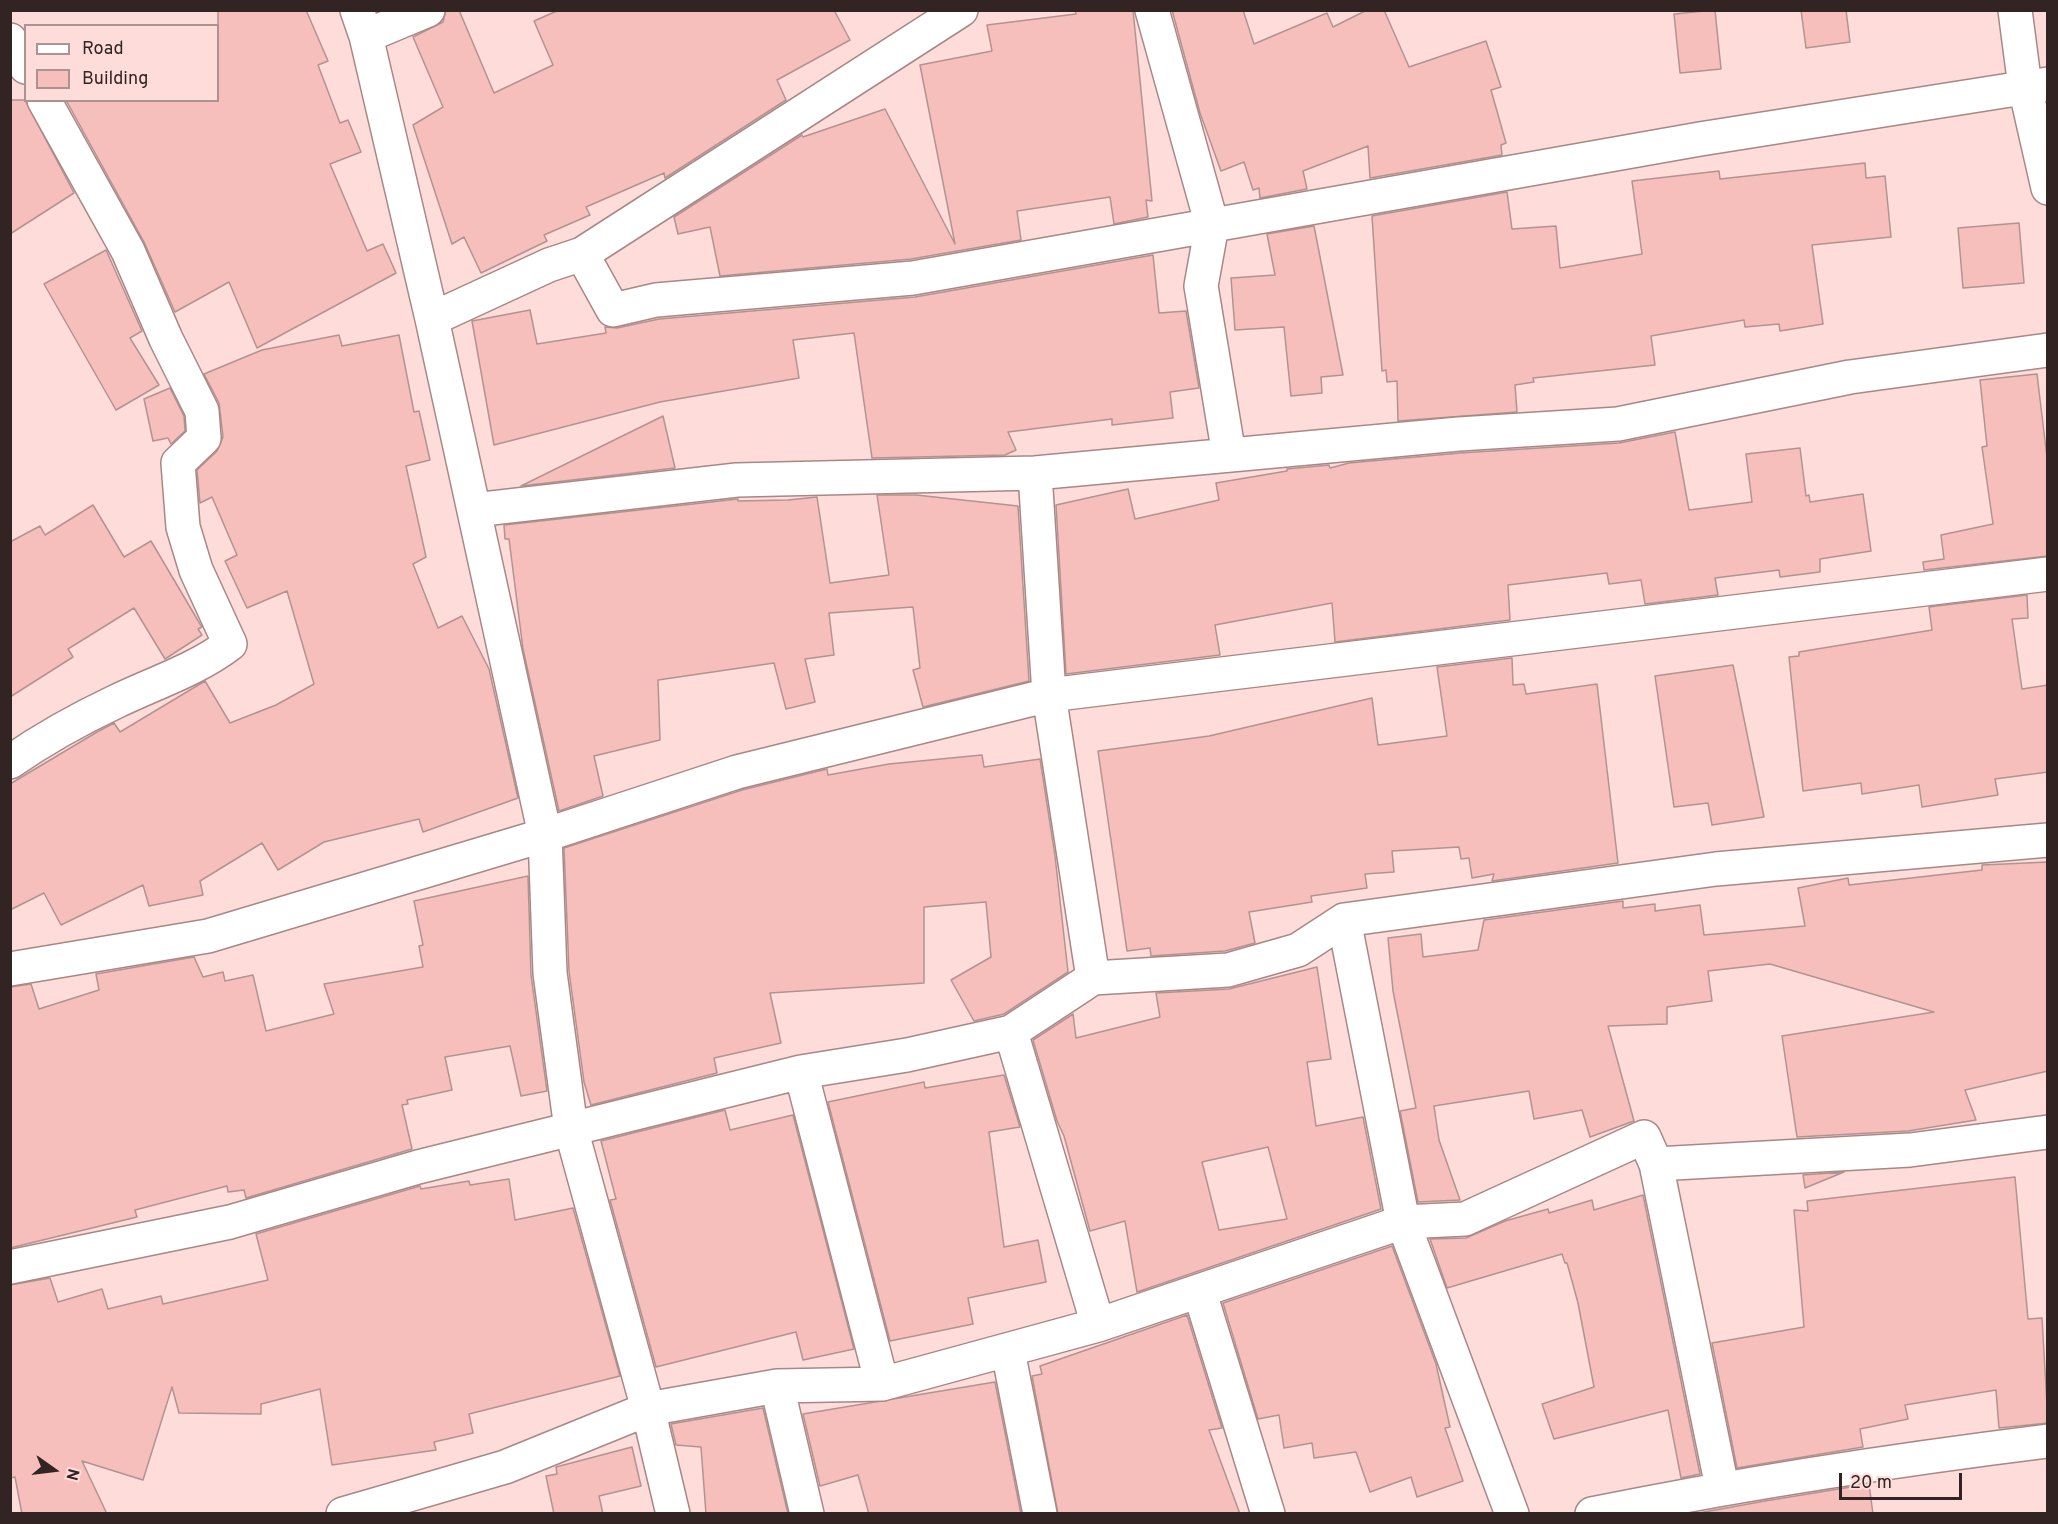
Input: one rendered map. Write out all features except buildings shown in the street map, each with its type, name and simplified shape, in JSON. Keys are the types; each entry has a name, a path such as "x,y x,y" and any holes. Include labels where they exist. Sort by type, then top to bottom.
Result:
{"street":[{"path":"428,10 362,23 432,319 545,836 550,973 571,1129 648,1409 674,1514"},
{"path":"432,319 549,265 582,254 847,81 961,10"},
{"path":"1152,10 1212,225 1201,286 1228,455"},
{"path":"2015,10 2036,85 2048,188"},
{"path":"10,40 24,64"},
{"path":"582,254 613,310 656,300 913,278 1688,141 2036,85"},
{"path":"10,762 35,745 114,703 211,659 230,644 196,570 183,527 178,463 204,438 202,411 166,339 128,251 45,102"},
{"path":"474,510 737,480 1035,473 1459,434 1618,424 1850,377 2048,350"},
{"path":"1035,473 1049,695 1093,978"},
{"path":"10,969 208,936 545,836 737,772 1049,695 2048,574"},
{"path":"10,1266 230,1222 418,1167 801,1072 907,1055 1011,1032 1093,978 1228,970 1298,950 1344,920 1716,869 2048,840"},
{"path":"1344,920 1403,1222 1512,1514"},
{"path":"1011,1032 1098,1325"},
{"path":"801,1072 882,1384"},
{"path":"1656,1164 1910,1150 2048,1132"},
{"path":"343,1514 505,1467 648,1409 777,1386 882,1384 1098,1325 1200,1293 1403,1222 1465,1219 1644,1137 1656,1164 1722,1487"},
{"path":"1200,1293 1268,1514"},
{"path":"1008,1351 1040,1514"},
{"path":"777,1386 807,1514"},
{"path":"1592,1514 1722,1487 1916,1457 2048,1442"}]}
